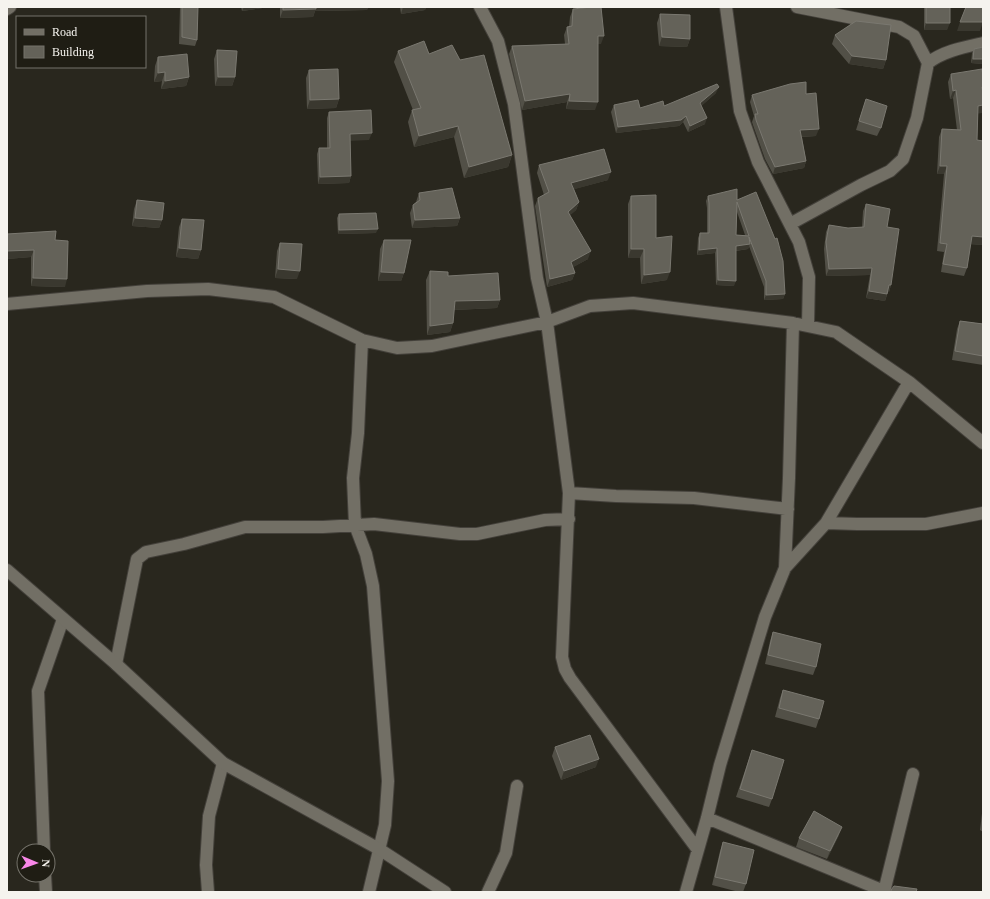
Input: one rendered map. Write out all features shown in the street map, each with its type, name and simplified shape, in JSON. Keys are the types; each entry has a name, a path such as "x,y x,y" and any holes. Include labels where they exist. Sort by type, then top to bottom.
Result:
{"street":[{"path":"7,10 10,7"},
{"path":"480,7 498,41 514,104 537,278 547,322 569,493 562,657 565,670 698,850"},
{"path":"726,7 740,111 758,162 799,242 809,276 808,325"},
{"path":"790,224 861,185 890,171 903,159 917,118 928,63 914,36 899,27 797,7"},
{"path":"928,63 934,58 983,42"},
{"path":"7,304 147,291 208,289 274,297 362,340 397,348 432,346 547,322 590,306 633,303 808,325 836,332 909,382 983,443"},
{"path":"686,892 720,765 765,617 785,568 788,509 792,323"},
{"path":"362,340 358,433 353,478 355,525 366,554 373,586 388,781 385,825 369,892"},
{"path":"785,568 826,523 909,382"},
{"path":"569,493 694,498 788,509"},
{"path":"826,523 926,524 983,513"},
{"path":"116,664 137,559 146,552 184,544 245,526 323,527 374,524 460,534 477,534 545,520 568,519"},
{"path":"7,570 116,664 223,763 379,849 445,892"},
{"path":"44,843 38,691 64,619"},
{"path":"208,892 206,865 210,816 223,763"},
{"path":"707,818 884,891 912,774"},
{"path":"488,892 506,852 517,786"}],"building":[{"path":"182,7 198,7 197,40 182,37"},
{"path":"283,7 316,7 316,9 283,10"},
{"path":"601,7 604,36 598,36 598,102 569,101 570,94 525,101 512,46 569,44 567,27 572,26 573,9"},
{"path":"926,7 950,7 950,23 926,23"},
{"path":"966,7 983,7 983,22 960,22"},
{"path":"660,14 690,15 690,39 662,37"},
{"path":"856,21 891,25 886,60 852,56 835,35"},
{"path":"424,41 429,54 452,45 460,60 484,55 512,155 469,167 458,126 419,136 412,110 421,108 398,51"},
{"path":"983,47 983,59 973,59 974,49"},
{"path":"217,50 237,51 235,77 218,77"},
{"path":"187,54 189,77 165,81 165,72 158,73 158,57"},
{"path":"338,69 339,99 310,100 309,70"},
{"path":"982,69 983,105 978,106 977,140 983,141 983,237 972,236 967,268 943,264 947,244 940,243 947,166 940,166 942,129 961,130 956,90 953,91 951,74"},
{"path":"806,82 806,94 816,93 819,129 800,130 806,161 775,167 756,120 755,114 758,114 752,95 790,84"},
{"path":"717,84 719,87 700,103 707,118 690,126 686,116 681,120 618,127 614,105 638,100 640,108 663,101 664,106"},
{"path":"866,99 887,106 881,128 859,121"},
{"path":"371,110 372,133 350,134 351,176 320,177 319,148 330,148 329,112"},
{"path":"604,149 611,172 571,183 579,202 568,212 591,251 571,262 575,273 550,279 538,198 549,192 539,165"},
{"path":"452,188 460,218 415,220 413,205 420,200 419,193"},
{"path":"737,189 737,200 756,192 775,239 777,238 783,261 785,294 766,295 766,281 749,237 750,244 736,246 736,281 718,280 717,248 699,250 700,233 709,233 708,196","holes":["737,202 749,236 736,235"]},
{"path":"656,195 656,238 672,236 670,272 644,275 644,249 631,249 631,196"},
{"path":"137,200 164,203 162,220 135,218"},
{"path":"866,204 890,209 887,227 899,229 891,285 889,285 887,294 869,291 872,268 829,269 826,242 829,225 848,228 864,227"},
{"path":"376,213 378,229 339,230 339,214"},
{"path":"182,219 204,220 201,250 179,248"},
{"path":"56,231 55,240 68,241 67,279 33,278 34,250 7,251 7,234"},
{"path":"384,240 411,240 404,273 381,272"},
{"path":"280,243 302,244 300,271 278,269"},
{"path":"430,271 448,272 448,276 498,273 500,300 455,301 453,323 430,326"},
{"path":"960,321 983,324 983,356 955,351"},
{"path":"773,632 821,644 816,667 768,655"},
{"path":"783,690 824,701 819,719 779,708"},
{"path":"590,735 599,759 564,771 555,747"},
{"path":"752,750 784,760 772,799 740,789"},
{"path":"814,811 842,827 830,851 799,838"},
{"path":"723,842 754,850 746,884 715,877"},
{"path":"894,886 917,889 916,892 891,892"}]}
